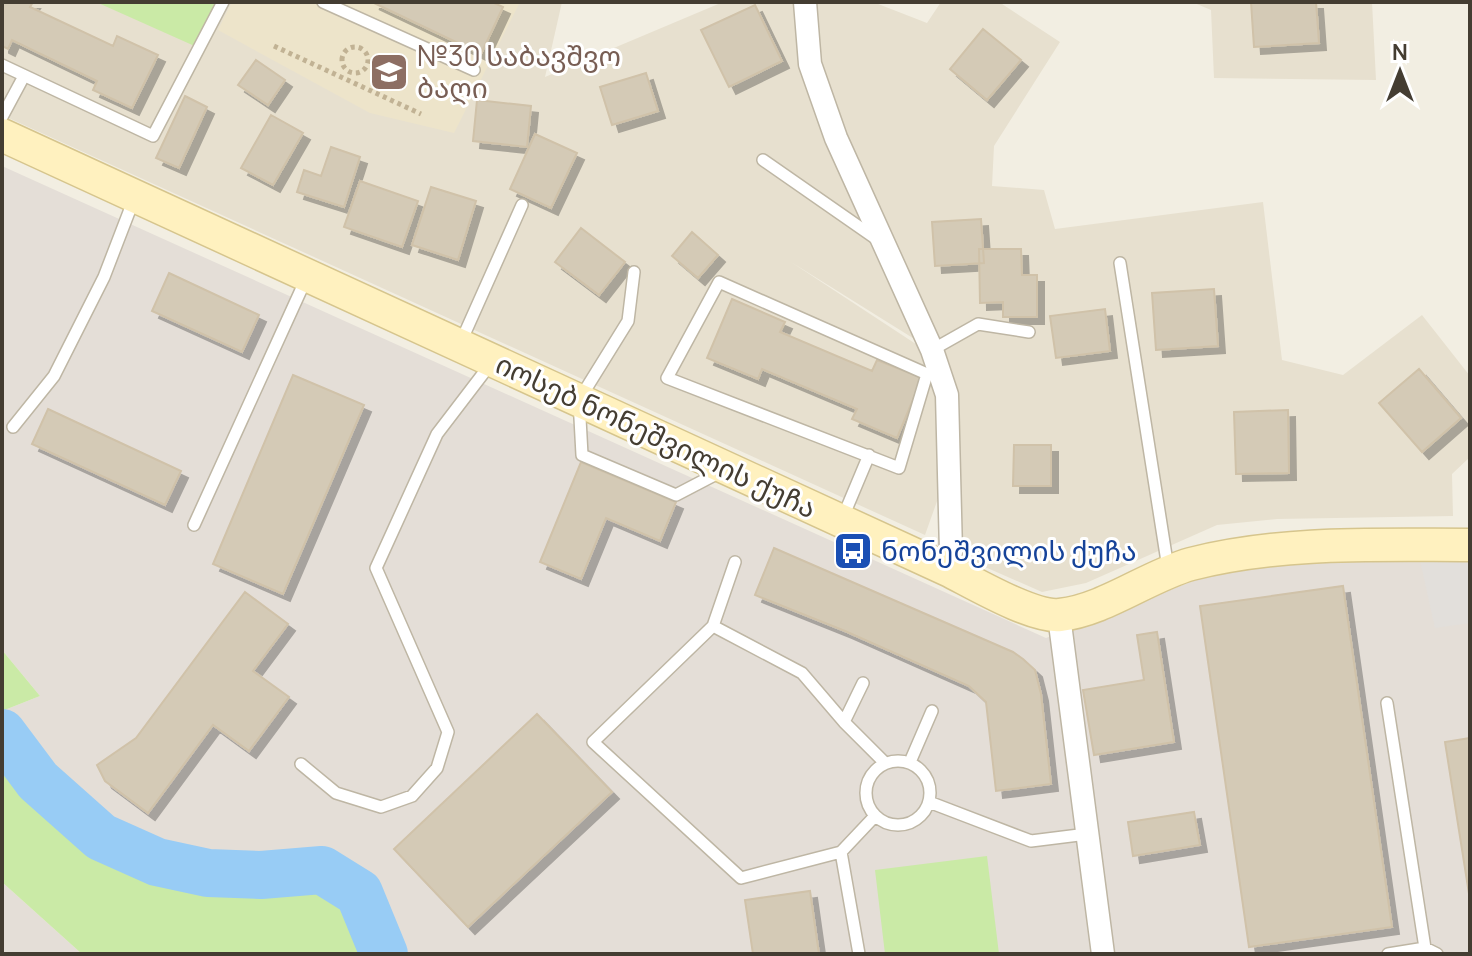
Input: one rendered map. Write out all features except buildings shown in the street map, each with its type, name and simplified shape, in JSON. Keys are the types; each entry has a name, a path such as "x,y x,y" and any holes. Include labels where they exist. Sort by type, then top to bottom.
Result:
{"street":[{"path":"805,2 810,64 836,138 932,350 947,395 951,552 948,570"},
{"name":"იოსებ ნონეშვილის ქუჩა","path":"2,135 948,570 1022,607 1059,616"},
{"path":"1103,954 1059,616 1168,573 1218,558 1295,547 1470,545"}],"lane":[{"path":"2,65 153,136 223,2"},
{"path":"323,2 474,70"},
{"path":"2,117 24,76"},
{"path":"763,160 885,245"},
{"path":"13,427 54,376 104,277 135,196"},
{"path":"460,345 522,205"},
{"path":"1120,263 1168,573"},
{"path":"634,272 628,321 579,400 582,455 676,495 726,469"},
{"path":"194,525 308,275"},
{"path":"719,282 927,374 899,468 869,455 667,378 719,282"},
{"path":"932,350 978,324 1029,332"},
{"path":"301,764 336,793 381,807 412,796 437,768 448,732 376,568 437,434 493,360"},
{"path":"841,521 869,455"},
{"path":"735,562 713,626 593,742 741,878 841,852 875,816"},
{"path":"713,626 802,673 885,763"},
{"path":"844,722 863,683"},
{"path":"1387,703 1425,948"},
{"path":"910,762 932,711"},
{"path":"897,760 910,762 920,768 927,778 931,790 929,802 916,820 895,825 875,816 869,807 866,786 876,768 885,763 897,760"},
{"path":"929,802 1031,841 1087,834"},
{"path":"841,852 859,954"},
{"path":"1388,954 1425,948 1437,954"}],"path":[{"path":"274,46 421,114"},
{"path":"361,47 367,55 366,67 362,71 350,72 342,60 344,53 349,48 361,47"},
{"path":"347,79 350,72"}],"shaded area":[{"path":"2,2 562,2 545,77 723,2 873,2 927,23 941,2 999,2 1060,42 994,146 992,186 1044,190 1055,229 1263,202 1282,360 1343,375 1422,315 1470,376 1470,457 1452,474 1453,516 1277,519 1217,525 1086,583 1042,592 951,552 947,395 932,350 791,262 928,352 939,396 941,490 925,535 2,115"},
{"name":"№30 საბავშვო ბაღი","path":"232,2 520,2 454,133 370,113 218,30"},
{"path":"1192,2 1372,2 1376,80 1214,78 1211,10"},
{"path":"2,166 1046,638 1232,566 1470,554 1470,954 384,954 359,893 261,875 208,873 157,862 101,837 38,781 2,733 2,711 40,696 2,650"},
{"path":"1470,554 1470,623 1435,628 1420,561"},
{"path":"2,882 82,954 2,954"}],"green space":[{"path":"96,2 223,2 199,48"},
{"path":"2,650 40,696 2,711"},
{"path":"2,733 38,781 101,837 157,862 208,873 261,875 322,870 359,893 384,954 82,954 2,882"},
{"path":"987,856 999,954 885,954 875,870"}],"waterway":[{"path":"2,733 38,781 101,837 157,862 208,873 261,875 322,870 359,893 384,954"}],"place":[{"name":"№30 საბავშვო ბაღი","path":"389,72"},
{"name":"ნონეშვილის ქუჩა","path":"853,551"}]}
